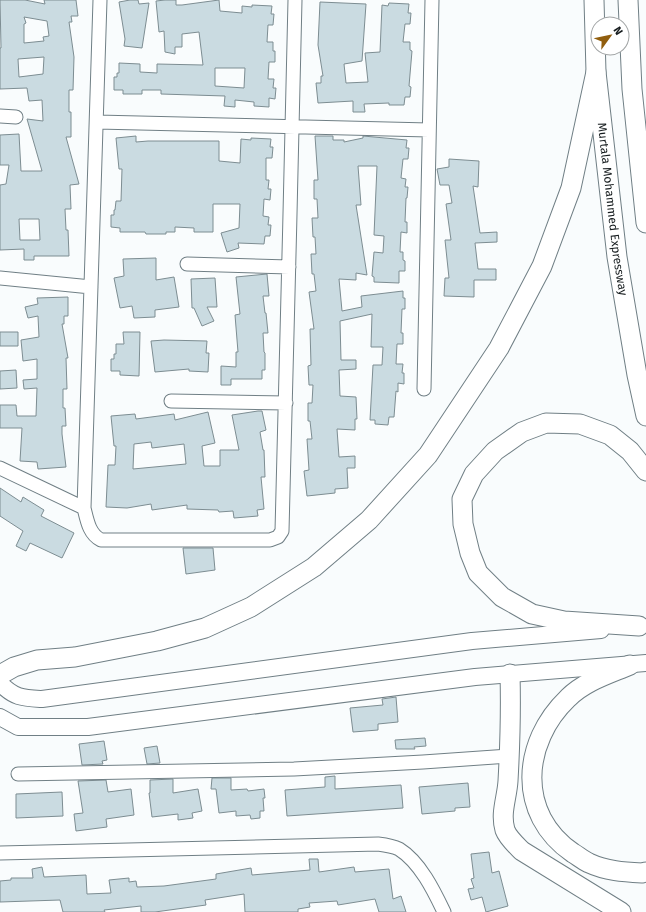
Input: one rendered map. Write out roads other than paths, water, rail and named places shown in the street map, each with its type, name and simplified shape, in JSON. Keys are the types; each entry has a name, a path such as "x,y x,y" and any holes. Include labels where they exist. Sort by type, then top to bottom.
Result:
{"highway":[{"name":"Murtala Mohammed Expressway","path":"594,0 596,72 618,257 637,375 646,416"},
{"path":"628,0 632,89 646,224"},
{"path":"0,675 14,667 37,660 75,657 157,641 205,628 251,607 314,567 369,520 428,455 499,348 542,266 571,188 596,72"},
{"path":"642,626 564,622 532,614 502,597 478,573 470,553 463,524 462,499 474,474 495,451 522,432 546,423 580,424 610,435 630,451 646,471"},
{"path":"638,664 588,683 569,697 554,714 543,733 534,755 531,782 535,803 545,825 563,846 588,863 615,872 646,872"},
{"path":"510,674 512,715 508,785 503,808 505,831 522,851 621,912"}],"main road":[{"path":"0,682 6,690 21,698 42,699 472,641 642,626"},
{"path":"0,717 18,728 88,727 475,677 638,664"}],"street":[{"path":"100,0 97,122 86,403 84,508 88,524 94,536 101,540 270,540 278,537 282,531 295,0"},
{"path":"424,389 432,0"},
{"path":"0,116 16,117"},
{"path":"97,122 430,130"},
{"path":"187,264 289,267"},
{"path":"0,278 91,286"},
{"path":"171,401 286,403"},
{"path":"0,468 84,508"},
{"path":"18,774 294,769 509,756"},
{"path":"0,853 378,844 390,846 406,854 424,875 444,912"}]}
